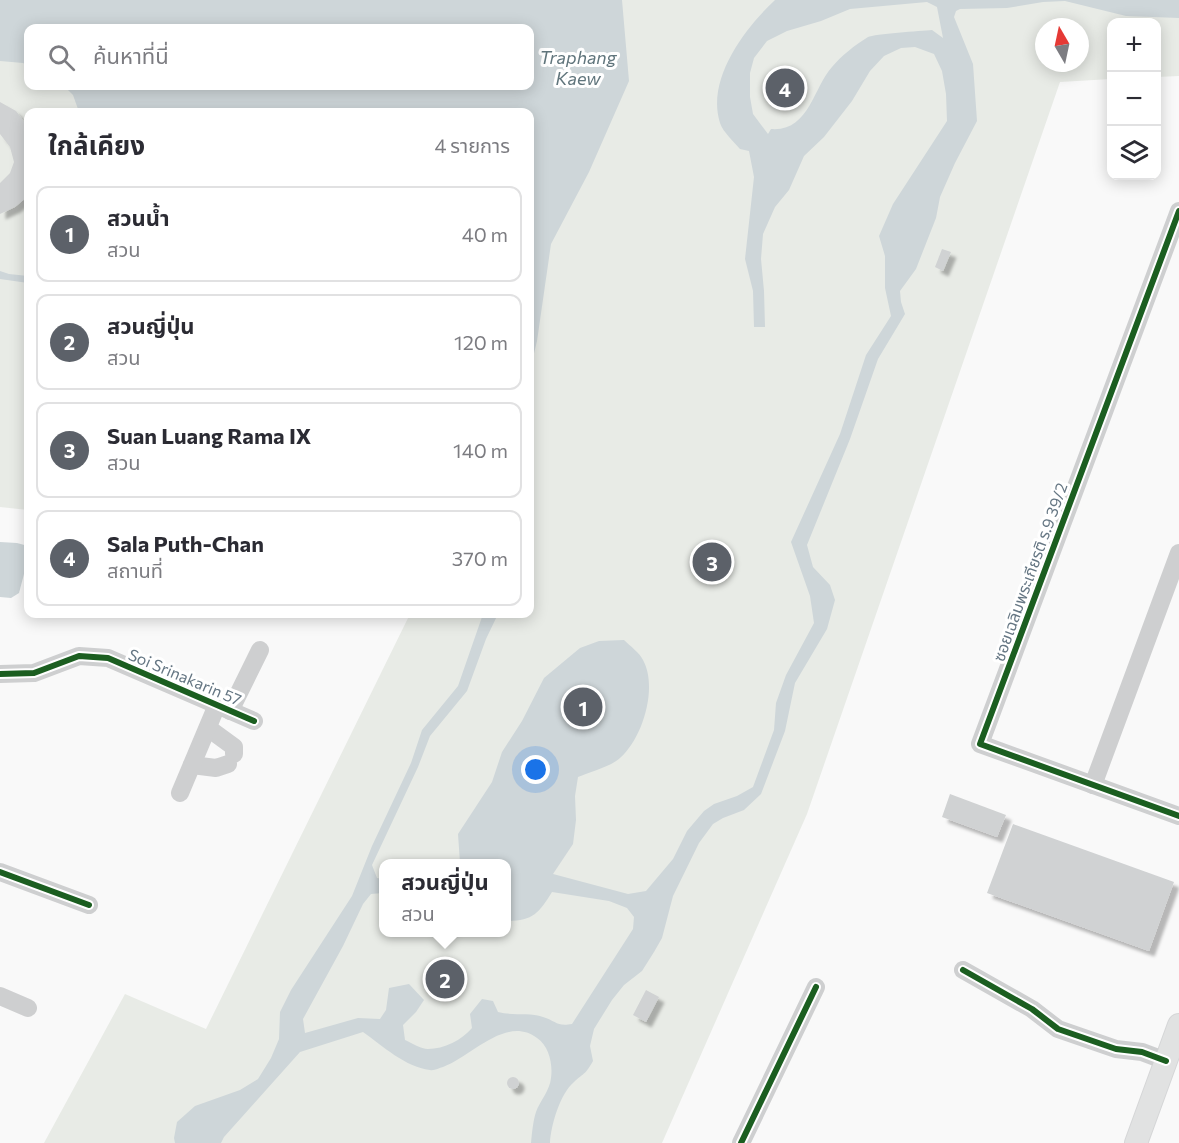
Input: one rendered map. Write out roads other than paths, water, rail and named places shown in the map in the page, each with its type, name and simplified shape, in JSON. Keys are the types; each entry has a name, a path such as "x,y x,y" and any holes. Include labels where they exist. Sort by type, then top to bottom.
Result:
{"main road":[{"path":"1150,1143 1173,1063 1179,1025"},
{"path":"1136,1143 1173,1063"}],"street":[{"name":"ซอยเฉลิมพระเกียรติ ร.9 39/2","path":"1179,211 980,744 1179,816"},
{"path":"1093,785 1179,554"},
{"path":"180,794 208,728 224,708 260,650"},
{"name":"Soi Srinakarin 57","path":"0,674 34,673 79,656 108,658 254,721"},
{"path":"192,765 216,768 231,759 234,747 208,728"},
{"path":"1,875 89,905"},
{"path":"963,970 1032,1009 1058,1029 1116,1049 1142,1052 1173,1063"},
{"path":"741,1143 816,987"},
{"path":"0,996 28,1008"}],"water":[{"name":"Traphang Kaew","path":"0,0 622,0 629,81 589,172 551,244 534,353 534,108 78,108 73,95 68,90 534,90 534,24 24,24 24,64 0,61"},
{"path":"775,0 1179,0 1179,18 1126,16 1065,1 956,11 954,17 973,64 977,121 940,197 936,218 916,269 900,291 905,314 878,359 850,439 807,545 813,567 830,585 835,600 827,629 795,683 785,731 761,794 744,810 713,824 699,843 673,896 662,938 642,971 624,985 594,1029 590,1046 593,1061 564,1094 554,1119 550,1143 531,1143 536,1112 550,1082 549,1056 545,1046 537,1038 525,1032 513,1031 501,1034 454,1062 433,1070 412,1065 363,1032 300,1052 221,1143 175,1143 177,1122 195,1106 240,1090 258,1079 271,1058 279,1039 280,1012 291,990 352,896 372,846 411,763 422,730 458,686 482,618 496,618 467,691 430,736 372,865 379,878 379,893 371,894 363,904 303,1019 305,1033 358,1018 380,1019 386,1010 389,988 409,984 424,1000 403,1025 405,1040 425,1049 446,1046 468,1032 472,1028 470,1014 482,999 493,1001 498,1012 527,1014 560,1024 572,1024 633,929 634,917 627,908 609,901 552,892 534,914 511,921 511,859 460,859 458,834 492,782 502,752 522,721 544,678 580,648 599,641 624,640 643,660 649,684 648,698 641,725 628,749 612,764 578,777 573,844 553,874 628,894 646,891 673,859 687,831 704,811 714,804 737,796 753,787 774,730 776,703 786,675 814,623 810,596 791,542 840,434 866,355 891,316 885,288 885,256 879,236 893,204 947,121 942,71 934,54 915,47 901,48 884,56 870,71 852,101 824,137 804,156 789,190 775,207 763,234 761,259 765,327 754,327 753,291 745,259 754,177 749,151 740,149 724,130 720,123 717,106 718,89 723,72 752,25","holes":["927,2 937,7 943,38 932,30 868,37 848,51 832,67 809,107 794,124 771,129 768,134 753,114 750,73 754,58 767,41 787,31 850,9"]},
{"path":"0,271 24,276 24,282 0,279"},
{"path":"0,542 24,545 24,574 19,593 11,598 0,597"}],"place":[{"name":"Sala Puth-Chan","path":"785,88"},
{"name":"Suan Luang Rama IX","path":"712,562"},
{"name":"สวนน้ำ","path":"583,707"},
{"name":"สวนญี่ปุ่น","path":"445,979"}]}
